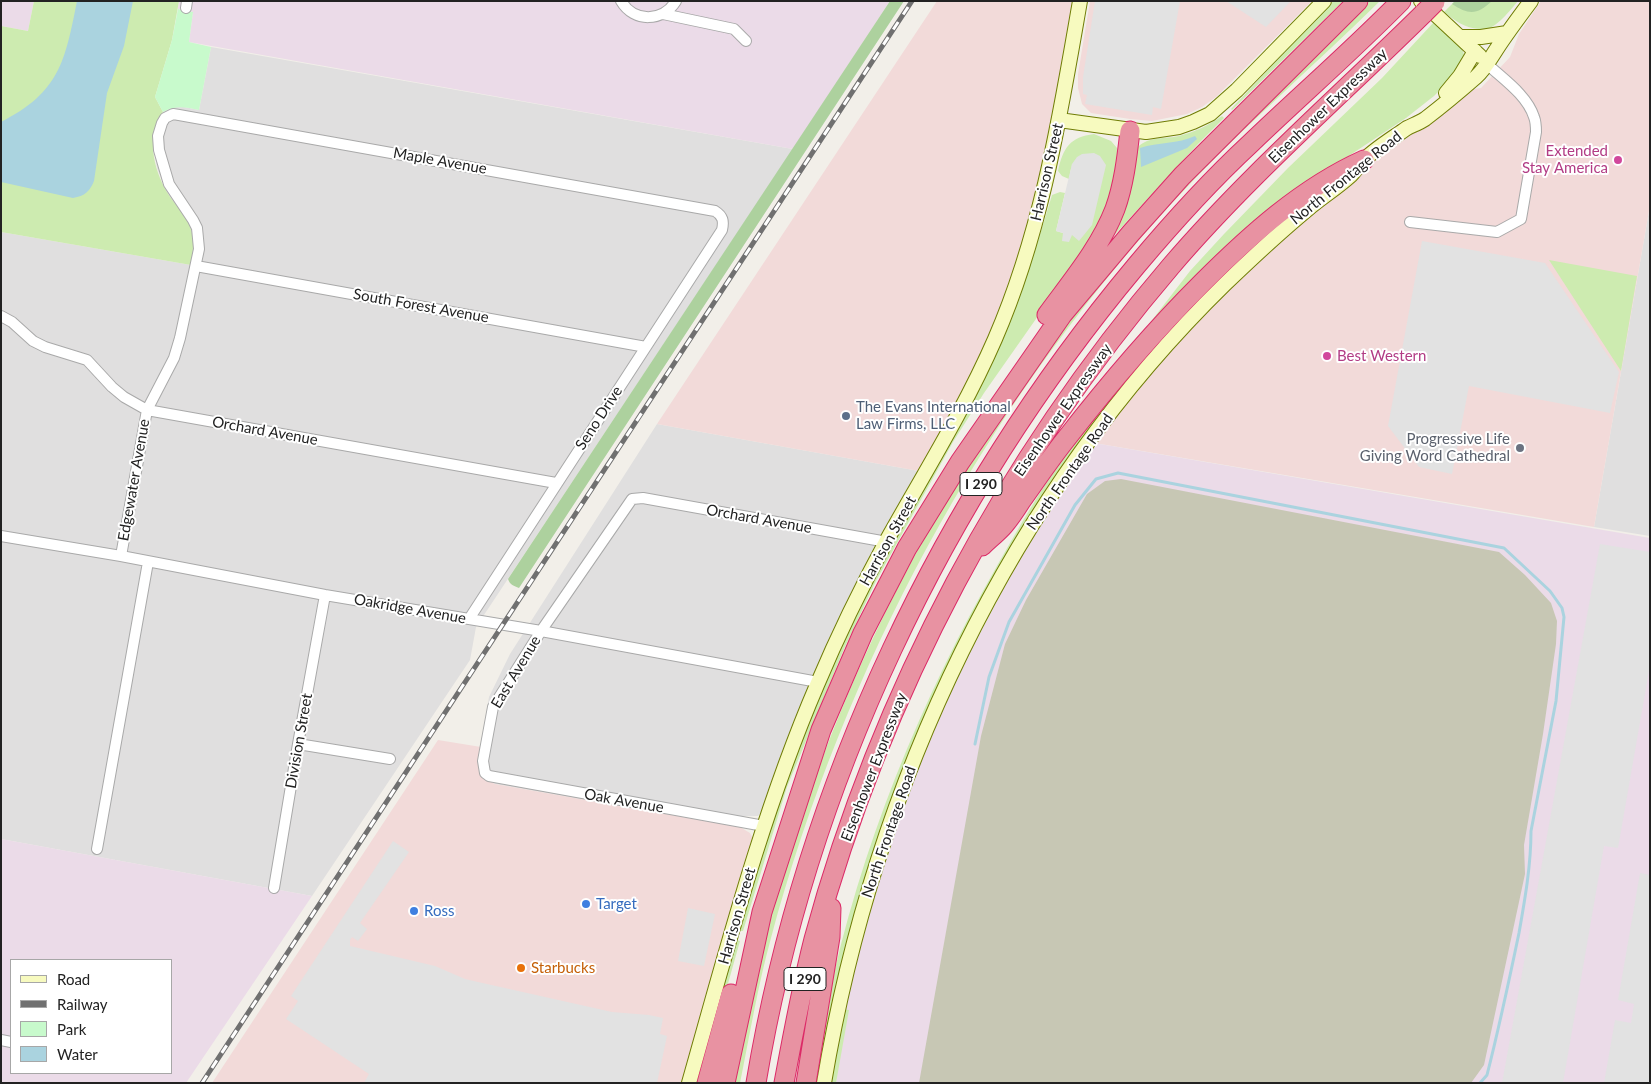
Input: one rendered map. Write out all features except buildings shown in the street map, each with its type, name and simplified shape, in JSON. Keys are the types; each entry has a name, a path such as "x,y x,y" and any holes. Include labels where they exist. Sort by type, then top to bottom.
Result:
{"highway":[{"path":"725,1083 762,912 821,730 863,633 907,548 960,462 1062,315 1182,176 1358,1"},
{"name":"Eisenhower Expressway","path":"756,1083 772,999 788,932 849,751 910,612 968,505 1037,397 1103,307 1137,265 1208,186 1242,152 1401,1"},
{"name":"Eisenhower Expressway","path":"784,1083 797,1011 832,878 881,741 913,669 968,559 999,505 1053,421 1089,370 1134,310 1172,264 1238,193 1429,4"},
{"path":"960,462 965,437 1106,228 1121,190 1130,131"},
{"path":"968,559 1004,525 1083,417 1142,347 1192,293 1250,237 1287,207 1319,184 1347,167 1364,160"},
{"path":"806,1083 830,937 832,878"},
{"path":"707,1083 745,944 762,912"}],"main road":[{"name":"Harrison Street","path":"689,1083 764,826 786,762 818,682 860,592 886,542 960,411 996,338 1023,267 1048,174 1080,1"},
{"path":"1059,120 1146,132 1179,127 1210,114 1238,90 1324,1"},
{"name":"North Frontage Road","path":"824,1083 850,952 892,817 949,680 1011,559 1043,506 1108,415 1169,342 1238,271 1308,208 1352,174 1364,160 1411,126 1422,121 1479,74 1531,1"},
{"path":"1429,4 1487,64"},
{"path":"1460,37 1481,37 1507,33"},
{"path":"1411,126 1448,92 1460,76 1474,51"}],"street":[{"path":"621,1 626,8 640,17 649,18 664,14 676,1"},
{"path":"664,14 734,30 746,41"},
{"path":"1410,222 1497,232 1521,219 1536,132 1535,118 1530,107 1520,95 1487,64"},
{"name":"Maple Avenue","path":"162,123 165,118 173,114 706,208 721,215"},
{"name":"Edgewater Avenue","path":"120,556 147,410 174,358 199,250 197,228 169,184 163,168 158,136 162,123"},
{"name":"Seno Drive","path":"468,619 722,230 724,224 721,215"},
{"name":"South Forest Avenue","path":"196,266 646,347"},
{"name":"Orchard Avenue","path":"1,316 12,322 33,341 45,347 87,360 112,387 124,397 147,410 556,483"},
{"name":"Orchard Avenue","path":"632,499 643,498 886,542"},
{"name":"East Avenue","path":"485,774 483,761 493,707 541,630 632,499"},
{"name":"Oakridge Avenue","path":"1,536 324,594 541,630 805,678 818,682"},
{"path":"97,848 148,562"},
{"name":"Division Street","path":"274,888 324,594"},
{"path":"298,744 390,759"},
{"name":"Oak Avenue","path":"485,774 498,779 764,826"}],"shaded area":[{"path":"1,1 34,1 28,31 1,26"},
{"path":"179,1 890,1 793,149 189,42 193,12 178,9"},
{"path":"937,1 1075,1 1048,153 1009,291 984,353 919,471 657,424"},
{"path":"1090,1 1312,1 1216,97 1202,107 1187,114 1152,121 1091,113 1082,104 1078,88 1078,74"},
{"path":"1095,1 1180,1 1161,109 1153,107 1152,115 1085,104 1087,95 1083,94 1083,77"},
{"path":"1226,1 1291,1 1266,27"},
{"path":"1541,1 1650,1 1650,205 1594,527 1094,443 1198,316 1311,210 1446,108 1473,89 1481,88 1510,57 1519,34"},
{"path":"211,47 793,149 476,627 470,660 312,896 1,839 1,232 191,265 174,203 166,191 157,168 152,138 155,127 163,112 180,106 199,110"},
{"path":"1094,153 1100,156 1106,165 1092,225 1079,241 1072,235 1069,242 1062,241 1063,233 1056,231 1072,164 1082,154"},
{"path":"1650,205 1650,536 1594,527"},
{"path":"1422,241 1545,263 1619,372 1610,413 1469,386 1452,474 1419,467 1388,426"},
{"path":"657,424 919,471 762,811 758,816 743,816 740,827 495,784 483,777 478,762 489,697 510,654"},
{"path":"1094,443 1650,538 1650,1083 836,1083 843,1009 889,845 924,753 958,675 1017,563"},
{"path":"1121,479 1499,552 1525,575 1551,603 1557,621 1556,644 1524,845 1525,874 1484,1065 1471,1083 919,1083 981,736 1005,644 1026,600 1087,494 1105,481"},
{"path":"1600,544 1650,552 1650,665 1618,848 1604,846 1563,1083 1502,1083"},
{"path":"438,740 481,747 478,762 480,770 483,777 495,784 740,827 750,833 752,845 683,1083 212,1083"},
{"path":"1,839 312,896 186,1083 1,1083"},
{"path":"393,841 409,852 360,923 367,929 358,941 352,937 350,946 435,966 465,979 478,982 612,1012 663,1018 660,1034 667,1036 657,1083 364,1083 369,1074 286,1019 298,1001 291,996"},
{"path":"1640,873 1650,875 1650,1083 1604,1083 1615,1020 1631,1023 1634,1004 1618,1000"},
{"path":"688,908 715,914 704,966 678,961"}],"green space":[{"path":"34,1 179,1 172,40 155,97 163,112 154,131 153,152 162,183 186,218 192,232 193,251 191,265 1,232 1,26 28,31"},
{"path":"890,1 904,1 519,588 512,585 508,579"},
{"path":"1333,1 1343,1 1232,110 1231,109"},
{"path":"1370,1 1380,1 1197,177 1103,283 1039,367 981,455 928,546 880,641 838,738 802,837 771,938 740,1083 734,1083 751,1000 771,918 786,864 821,760 863,659 912,561 939,513 981,445 1078,308 1111,267 1182,188 1256,112"},
{"path":"1455,1 1518,1 1491,28 1479,32 1479,29 1460,24 1444,12"},
{"path":"1455,1 1492,1 1482,9 1468,12 1452,4"},
{"path":"178,9 193,12 189,42 211,47 199,110 181,107 163,112 155,97 172,40"},
{"path":"1434,22 1462,49 1465,57 1449,81 1434,96 1406,118 1335,165 1152,327 1149,324 1190,271 1224,234 1288,168 1382,78"},
{"path":"1222,116 1224,118 1107,243 1138,147 1152,139 1179,136 1191,132"},
{"path":"1094,134 1111,141 1117,148 1119,156 1117,177 1103,221 984,393 953,442 876,581 844,649 787,787 743,931 739,931 783,792 836,657 878,570 975,398 1006,330 1023,286 1052,195 1060,192 1065,193 1056,231 1063,233 1072,164 1069,179 1062,176 1058,171 1062,156 1073,141"},
{"path":"1549,260 1637,276 1621,371"},
{"path":"1126,375 1129,377 1082,438 1038,502 998,569 954,654 904,771 873,855 850,930 832,1006 817,1083 814,1083 828,1001 841,944 857,888 875,831 919,721 970,615 1030,509 1064,456"},
{"path":"736,940 740,941 700,1083 696,1083"},
{"path":"843,1009 849,1010 836,1083 830,1083"}],"water":[{"path":"77,1 133,1 124,46 107,93 94,181 86,193 73,198 1,182 1,122 21,111 36,99 57,73 68,41"},
{"path":"1195,136 1197,139 1187,148 1141,167 1140,148"}],"waterway":[{"path":"975,744 989,677 1009,622 1075,505 1096,479 1118,473 1504,548 1550,591 1562,608 1564,617 1556,701 1531,831 1529,869 1519,933 1487,1075 1480,1083"}],"railway":[{"path":"202,1083 912,1"}],"place":[{"name":"Extended Stay America","path":"1618,160"},
{"name":"Best Western","path":"1327,356"},
{"name":"The Evans International Law Firms, LLC","path":"846,416"},
{"name":"Progressive Life Giving Word Cathedral","path":"1520,448"},
{"name":"Target","path":"586,904"},
{"name":"Ross","path":"414,911"},
{"name":"Starbucks","path":"521,968"}]}
